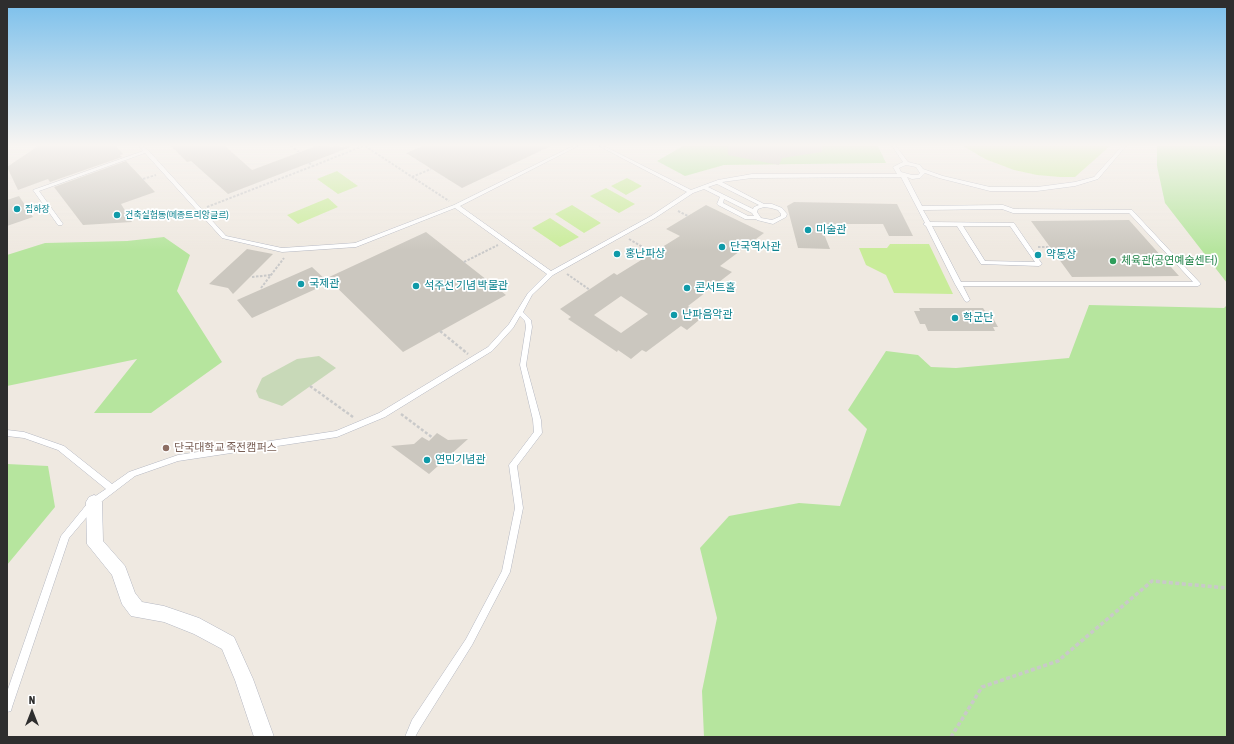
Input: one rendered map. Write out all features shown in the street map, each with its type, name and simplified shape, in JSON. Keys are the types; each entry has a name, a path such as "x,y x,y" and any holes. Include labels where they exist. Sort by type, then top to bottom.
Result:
{"street":[{"path":"94,502 95,544 119,571 128,598 137,610 164,614 199,628 228,643 244,679 264,737"}],"lane":[{"path":"60,224 36,190 62,181"},
{"path":"173,181 224,237 282,250 291,250 356,245 456,206 507,181"},
{"path":"669,181 691,192"},
{"path":"7,707 65,536 94,502 132,474 178,458 337,434 362,424 393,408 490,349 511,326 530,294 551,274 653,217 691,192 716,182 724,181"},
{"path":"906,181 926,224 966,300"},
{"path":"956,181 990,189 1037,189 1075,184 1086,181"},
{"path":"704,187 723,196 768,222 778,221 783,217 780,209 763,205 716,182"},
{"path":"723,196 720,204 747,218 755,215"},
{"path":"755,215 756,208 763,205"},
{"path":"456,206 551,274"},
{"path":"918,208 1003,207 1013,211 1130,211 1198,284 958,284"},
{"path":"926,224 959,224 1012,224 1040,264 983,263 959,224"},
{"path":"410,737 416,724 469,642 506,572 518,508 513,465 538,433 537,420 523,365 529,327 528,320 519,312"},
{"path":"7,433 24,435 61,448 112,489"}],"path":[{"path":"200,210 275,181"},
{"path":"418,181 456,206"},
{"path":"622,234 653,253"},
{"path":"464,262 505,241"},
{"path":"261,288 291,250"},
{"path":"560,269 590,290"},
{"path":"252,277 271,275"},
{"path":"440,331 474,359"},
{"path":"310,386 362,424"},
{"path":"393,408 433,438"},
{"path":"951,737 982,687 1058,661 1152,580 1227,588"}],"green space":[{"path":"319,181 351,181 358,186 338,194"},
{"path":"622,181 632,181 642,186 626,195 611,186"},
{"path":"1160,181 1227,181 1227,283 1165,203"},
{"path":"606,188 635,204 619,213 590,196"},
{"path":"328,198 338,207 298,224 287,215"},
{"path":"572,205 601,223 584,233 555,214"},
{"path":"550,218 579,237 560,247 532,228"},
{"path":"164,237 190,255 177,291 222,362 151,413 94,413 137,359 7,386 7,255 45,243 127,241"},
{"path":"890,244 929,244 953,294 894,293 886,275 866,265 859,248 887,248"},
{"path":"1089,305 1224,308 1227,305 1227,737 704,737 702,691 717,618 700,548 729,516 799,503 840,506 867,429 848,410 886,351 918,355 931,367 956,368 1069,358"},
{"path":"319,356 336,368 282,406 259,398 256,391 262,378 297,359"},
{"path":"7,464 48,466 55,507 7,565"}],"building":[{"path":"14,181 43,181 18,190"},
{"path":"71,181 144,181 155,192 121,204 132,222 83,225 54,187"},
{"path":"213,181 263,181 228,194"},
{"path":"450,181 477,181 462,188"},
{"name":"집하장","path":"19,196 33,217 7,226 7,200"},
{"name":"미술관","path":"794,202 897,204 913,236 889,236 883,224 820,224 830,249 798,248 787,206"},
{"path":"706,205 764,233 720,266 732,272 688,306 704,316 687,330 681,326 646,352 642,350 631,359 618,350 617,352 568,319 571,317 560,309 614,273 617,275 680,236 666,229","holes":["621,296 648,314 621,333 594,315"]},
{"name":"체육관(공연예술센터)","path":"1129,220 1179,276 1072,277 1031,221"},
{"name":"석주선 기념 박물관","path":"426,232 506,295 403,352 327,278"},
{"path":"247,249 273,254 233,294 228,288 209,284"},
{"path":"312,267 329,283 252,318 237,300"},
{"name":"학군단","path":"919,308 983,308 985,311 989,311 998,327 993,327 995,331 928,331 925,324 920,324 914,311 920,311"},
{"name":"연민기념관","path":"437,433 448,440 468,439 429,474 391,446 414,444 422,437 429,441"}],"place":[{"name":"집하장","path":"17,209"},
{"name":"건축실험동(메종트리앙글르)","path":"117,215"},
{"name":"미술관","path":"808,230"},
{"name":"단국역사관","path":"722,247"},
{"name":"홍난파상","path":"617,254"},
{"name":"약동상","path":"1038,255"},
{"name":"체육관(공연예술센터)","path":"1113,261"},
{"name":"국제관","path":"301,284"},
{"name":"석주선 기념 박물관","path":"416,286"},
{"name":"콘서트홀","path":"687,288"},
{"name":"난파음악관","path":"674,315"},
{"name":"학군단","path":"955,318"},
{"name":"단국대학교 죽전캠퍼스","path":"166,448"},
{"name":"연민기념관","path":"427,460"}]}
